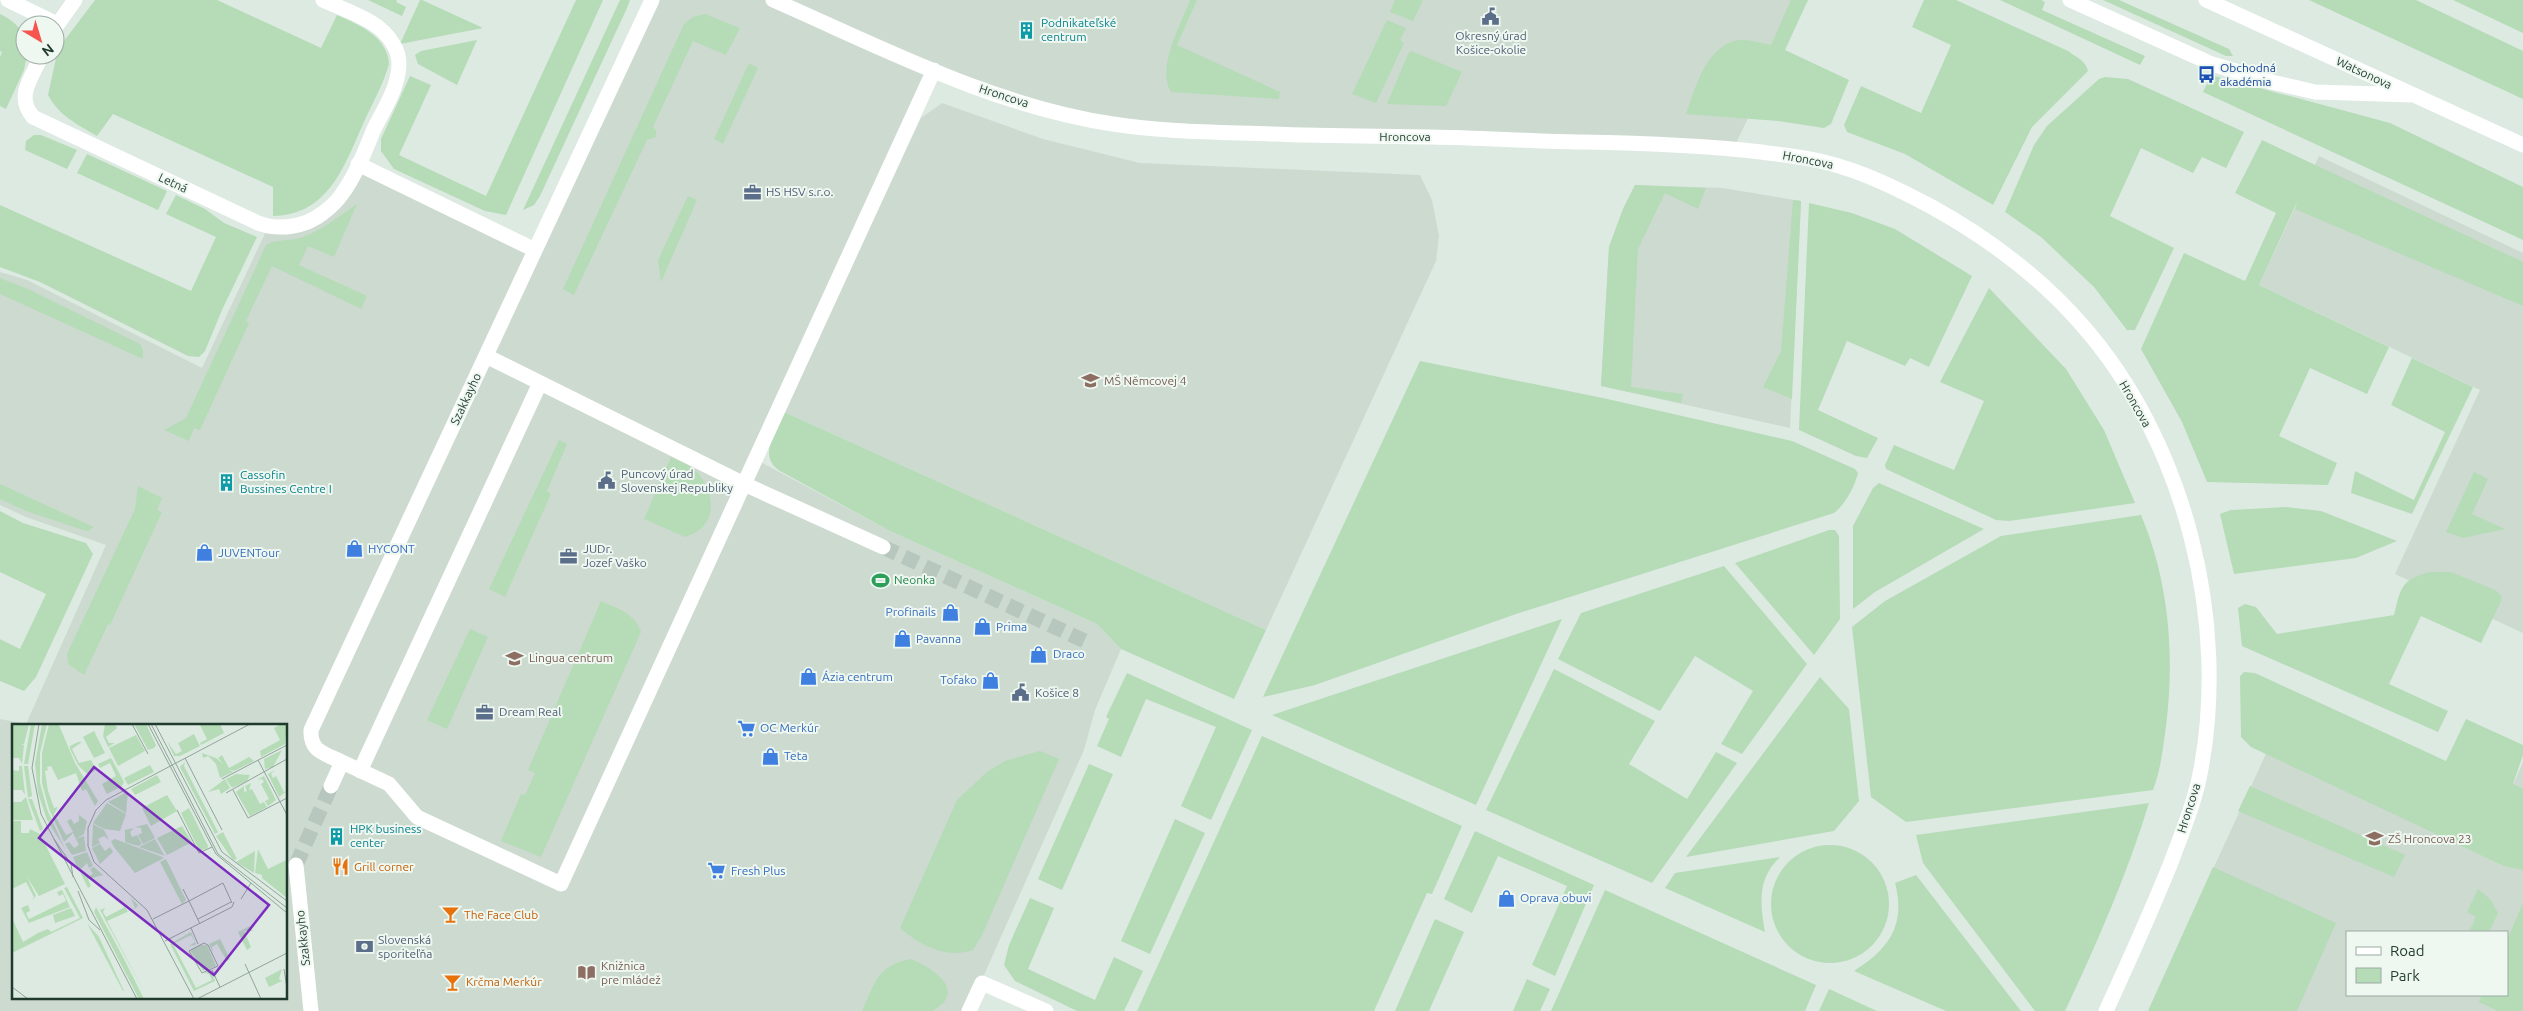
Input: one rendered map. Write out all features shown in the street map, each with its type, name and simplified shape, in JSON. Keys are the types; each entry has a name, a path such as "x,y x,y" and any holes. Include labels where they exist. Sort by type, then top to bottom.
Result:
{"street":[{"path":"8,0 36,15"},
{"path":"64,15 75,0"},
{"name":"Letná","path":"38,65 24,97 27,111 33,118 268,227 300,224 322,214 342,194 393,89 398,70 398,53 393,42 378,28 323,0"},
{"name":"Szakkayho","path":"652,0 311,730 310,742 316,749 389,784 417,817 561,884 744,484"},
{"name":"Hroncova","path":"773,0 934,70 988,91 1057,112 1110,124 1158,129 1333,137 1658,143 1719,147 1823,162 1862,174 1914,197 1979,236 2028,273 2062,304 2087,331 2132,396 2151,432 2178,496 2190,536 2203,596 2210,644 2205,737 2192,806 2145,926 2106,1011"},
{"path":"2070,0 2212,64 2272,82 2314,92 2413,95"},
{"name":"Watsonova","path":"2206,0 2523,146"},
{"path":"744,484 934,70"},
{"path":"358,164 535,250"},
{"path":"486,356 744,484 883,548"},
{"path":"360,771 540,383"},
{"path":"331,786 342,762"},
{"name":"Szakkayho","path":"296,864 312,1011"},
{"path":"969,1011 982,982 1046,1011"}],"shaded area":[{"path":"652,0 1806,0 1733,149 1110,123 934,70 755,459 890,531 1097,624 1121,649 1095,710 1084,750 968,1011 0,1011 0,719 26,724 106,545 26,517 0,505 0,272 27,280 202,368 268,227 311,220 358,164 535,250"},
{"name":"MŠ Němcovej 4","path":"942,103 1043,139 1140,163 1420,175 1432,200 1439,236 1436,261 1266,630 784,412 921,118"},
{"path":"2319,156 2523,253 2523,633 2395,574 2480,390 2259,285"},
{"path":"1635,185 1723,188 1801,201 1790,428 1601,386 1609,247 1623,209"},
{"name":"ZŠ Hroncova 23","path":"2286,710 2513,785 2523,762 2523,1011 2148,1011"}],"green space":[{"path":"95,0 217,0 321,48 337,15 363,28 377,39 387,54 389,64 381,87 349,156 332,186 321,198 308,207 292,214 273,216 273,187 113,114 97,136 69,119 57,109 48,95 55,65 65,65 65,40"},
{"path":"368,0 397,0 396,2 406,7 402,16"},
{"path":"420,0 422,0 483,28 400,44"},
{"path":"576,0 603,0 506,215 485,211 394,169 381,151 381,139 410,76 431,85 399,155 486,196"},
{"path":"620,0 630,0 540,196 534,205 523,210"},
{"path":"1190,0 1197,0 1177,45 1280,92 1279,99 1171,92 1167,82 1166,71 1168,59 1176,33"},
{"path":"1395,0 1423,0 1413,21 1390,12"},
{"path":"1791,0 1808,0 1785,50 1849,80 1831,124 1824,128 1778,121 1686,114 1697,83 1714,54 1722,47 1736,41 1746,40 1771,45"},
{"path":"1924,0 1956,0 2068,51 2085,64 2087,68 2088,71 2032,127 1993,205 1905,154 1847,132 1844,125 1861,86 1921,113 1951,45 1912,27"},
{"path":"2000,0 2041,0 2045,2 2042,10 2145,56 2140,65"},
{"path":"2103,0 2119,0 2229,49 2233,56 2226,56"},
{"path":"2309,0 2416,0 2523,51 2523,99"},
{"path":"2453,0 2523,0 2523,33"},
{"path":"0,14 15,24 15,65 25,65 6,109 0,106 0,57 2,52 0,51"},
{"path":"705,14 740,28 726,55 693,41 653,127 656,131 656,137 647,140 574,295 563,289 684,24 693,17"},
{"path":"1387,20 1406,28 1400,40 1404,43 1376,103 1352,94"},
{"path":"477,40 457,85 418,64 415,55 421,51"},
{"path":"1411,51 1462,72 1446,106 1387,104"},
{"path":"749,63 758,68 723,144 714,139"},
{"path":"2211,75 2390,123 2523,187 2523,240 2203,92"},
{"path":"2105,77 2128,79 2244,132 2226,168 2202,157 2193,173 2141,148 2110,216 2174,248 2135,330 2127,330 2094,287 2041,237 2005,212 2034,145 2047,126 2099,79"},
{"path":"34,135 41,135 77,150 67,169 25,150 26,141"},
{"path":"2262,140 2523,262 2523,306 2295,209 2297,202 2259,285 2389,347 2367,394 2310,368 2279,436 2337,463 2328,485 2207,482 2182,422 2141,349 2184,253 2245,281 2276,213 2235,193"},
{"path":"87,154 167,191 158,210 77,173"},
{"path":"1635,185 1706,188 1698,209 1665,193 1638,249 1631,387 1683,394 1681,403 1601,386 1609,247 1623,209"},
{"path":"176,195 205,209 224,223 257,237 222,310 205,351 199,357 188,356 40,282 0,267 0,205 191,291 216,237 166,214"},
{"path":"688,196 697,200 661,282 658,260"},
{"path":"1793,200 1801,201 1792,399 1763,387 1781,351"},
{"path":"1809,203 1852,213 1895,229 1972,276 1929,367 1910,358 1905,366 1847,341 1818,410 1878,438 1867,458 1856,456 1799,430"},
{"path":"357,204 334,257 308,246 299,265 367,296 361,309 272,266 246,321 249,323 200,430 194,428 189,441 164,430 186,418 266,245 300,238 315,232"},
{"path":"0,278 28,289 140,344 143,350 143,359 0,294"},
{"path":"1989,288 2066,369 2104,430 2135,503 2009,521 1996,520 1886,469 1885,465 1894,445 1954,470 1984,401 1940,382"},
{"path":"2412,358 2473,387 2412,514 2351,493 2355,471 2414,500 2445,432 2391,405"},
{"path":"1420,361 1603,398 1792,441 1855,469 1858,473 1849,495 1834,513 1516,614 1315,685 1263,697"},
{"path":"784,412 1266,630 1234,699 1121,649 1097,624 890,531 780,471 773,465 769,451 773,435"},
{"path":"559,440 567,444 547,491 551,494 505,597 489,589"},
{"path":"671,457 695,470 705,483 710,500 711,508 705,523 696,532 685,537 644,519"},
{"path":"2474,472 2488,479 2472,514 2505,529 2463,538 2446,532"},
{"path":"1879,483 1984,529 1875,592 1853,609 1853,526 1873,488"},
{"path":"0,484 94,527 88,531 83,530 26,511 0,499"},
{"path":"138,486 162,498 157,510 162,512 110,625 108,624 84,675 68,664 67,654 135,509"},
{"path":"2286,507 2321,511 2397,541 2356,558 2234,574 2220,514 2231,510"},
{"path":"0,511 23,523 86,543 93,554 36,677 24,691 0,681 0,639 20,649 46,594 0,572"},
{"path":"2141,515 2158,566 2164,592 2169,645 2169,699 2163,750 2153,790 1906,822 1871,797 1852,627 1885,601 2001,536"},
{"path":"1829,530 1835,530 1839,536 1840,619 1814,655 1735,563"},
{"path":"1724,566 1807,664 1742,754 1721,744 1753,691 1695,656 1660,711 1558,659 1581,613"},
{"path":"2430,572 2451,572 2495,590 2502,599 2481,643 2421,616 2389,684 2448,711 2438,732 2242,646 2238,608 2245,604 2256,607 2277,634 2394,615 2403,586 2413,578"},
{"path":"601,601 620,609 630,616 635,620 641,632 541,857 501,841 521,794 525,795 535,773 528,770"},
{"path":"1562,619 1476,805 1272,715"},
{"path":"470,629 488,637 447,729 427,720"},
{"path":"1554,669 1655,721 1629,764 1687,799 1716,752 1737,763 1652,883 1486,810"},
{"path":"2244,672 2255,673 2446,761 2466,719 2523,745 2523,755 2513,784 2523,789 2523,870 2504,866 2251,747 2241,737 2240,676"},
{"path":"1127,673 1252,730 1211,820 1181,806 1216,727 1146,699 1121,757 1097,746 1109,719 1106,717"},
{"path":"1820,677 1849,709 1859,801 1834,831 1686,857"},
{"path":"1262,736 1462,826 1432,894 1427,893 1374,1011 1137,1011"},
{"path":"1040,751 1059,759 982,935 973,950 953,953 944,952 916,940 900,928 957,800 987,772 1005,761"},
{"path":"1089,764 1113,774 1062,890 1038,879"},
{"path":"2250,786 2405,855 2394,877 2238,811"},
{"path":"2149,803 2111,909 2065,1011 2035,1011 1923,863 1916,835"},
{"path":"1175,819 1205,833 1150,954 1121,941"},
{"path":"1475,831 1594,885 1555,976 1532,965 1567,886 1498,856 1472,913 1444,899"},
{"path":"1830,845 1853,849 1872,862 1885,881 1889,904 1885,927 1872,946 1853,959 1830,963 1807,959 1788,946 1775,927 1771,904 1775,881 1788,862 1807,849"},
{"path":"1780,857 1767,874 1762,892 1761,901 1765,932 1665,888 1675,873"},
{"path":"2213,867 2336,923 2297,1011 2148,1011"},
{"path":"1916,875 2021,1011 1946,1011 1854,971 1877,954 1892,934 1898,911 1895,883"},
{"path":"2478,889 2491,900 2498,913 2489,931 2469,931 2476,917 2467,912"},
{"path":"1605,890 1816,985 1805,1011 1551,1011"},
{"path":"1030,898 1054,908 1028,969 1095,1000 1114,957 1143,971 1124,1011 1077,1011 1015,981 1004,965 1009,945"},
{"path":"2523,903 2523,1011 2498,1011 2479,1002 2482,996 2508,996 2508,938"},
{"path":"1435,919 1464,932 1429,1011 1395,1011"},
{"path":"911,959 932,970 944,981 947,995 944,1002 932,1011 862,1011 874,984 884,971 900,962"},
{"path":"1527,979 1550,989 1540,1011 1513,1011"},
{"path":"1829,989 1877,1011 1819,1011"}],"tunnel":[{"path":"883,547 1089,643"},
{"path":"296,865 331,786"}],"place":[{"name":"Okresný úrad Košice-okolie","path":"1491,17"},
{"name":"Podnikateľské centrum","path":"1027,30"},
{"name":"Obchodná akadémia","path":"2206,75"},
{"name":"HS HSV s.r.o.","path":"752,192"},
{"name":"MŠ Němcovej 4","path":"1090,381"},
{"name":"Puncový úrad Slovenskej Republiky","path":"607,481"},
{"name":"Cassofin Bussines Centre I","path":"226,482"},
{"name":"HYCONT","path":"354,549"},
{"name":"JUVENTour","path":"204,553"},
{"name":"JUDr. Jozef Vaško","path":"569,556"},
{"name":"Neonka","path":"880,580"},
{"name":"Profinails","path":"950,612"},
{"name":"Prima","path":"982,627"},
{"name":"Pavanna","path":"902,639"},
{"name":"Draco","path":"1039,654"},
{"name":"Lingua centrum","path":"515,658"},
{"name":"Ázia centrum","path":"808,677"},
{"name":"Tofako","path":"991,680"},
{"name":"Košice 8","path":"1021,693"},
{"name":"Dream Real","path":"485,712"},
{"name":"OC Merkúr","path":"746,728"},
{"name":"Teta","path":"770,756"},
{"name":"HPK business center","path":"336,836"},
{"name":"ZŠ Hroncova 23","path":"2374,839"},
{"name":"Grill corner","path":"340,867"},
{"name":"Fresh Plus","path":"717,871"},
{"name":"Oprava obuvi","path":"1506,898"},
{"name":"The Face Club","path":"450,915"},
{"name":"Slovenská sporiteľňa","path":"364,947"},
{"name":"Knižnica pre mládež","path":"587,973"},
{"name":"Krčma Merkúr","path":"452,982"}]}
